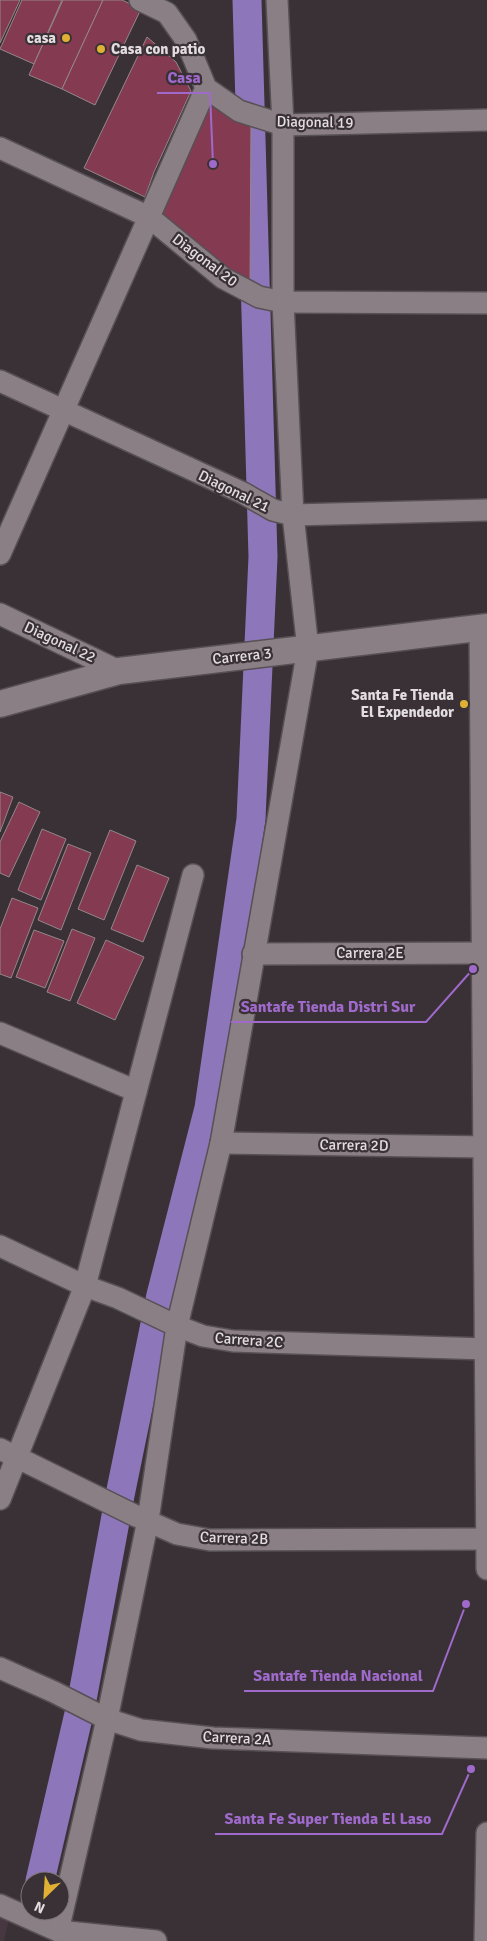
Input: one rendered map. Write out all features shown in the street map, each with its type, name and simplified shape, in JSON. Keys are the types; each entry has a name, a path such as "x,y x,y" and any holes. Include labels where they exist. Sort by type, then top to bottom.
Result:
{"street":[{"path":"0,554 62,410 150,217 206,88 186,40 167,13 140,0"},
{"path":"42,1929 102,1716 142,1518 173,1324 221,1143 253,954 298,650 283,513 283,302 276,123 277,0"},
{"name":"Diagonal 19","path":"206,88 239,111 276,123 487,120"},
{"name":"Diagonal 20","path":"0,148 150,217 223,278 259,297 283,302 487,303"},
{"name":"Diagonal 21","path":"0,381 283,513"},
{"path":"283,513 487,510"},
{"name":"Diagonal 22","path":"0,614 119,671"},
{"path":"484,627 487,1569"},
{"name":"Carrera 3","path":"0,704 119,671 484,627"},
{"path":"0,1499 8,1452 85,1286 193,875"},
{"name":"Carrera 2E","path":"253,954 485,953"},
{"path":"0,1033 136,1091"},
{"name":"Carrera 2D","path":"221,1143 486,1147"},
{"name":"Carrera 2C","path":"0,1246 85,1286 118,1298 203,1336 233,1341 486,1349"},
{"name":"Carrera 2B","path":"8,1452 94,1496 177,1534 210,1540 487,1539"},
{"name":"Carrera 2A","path":"0,1668 102,1716 141,1730 213,1738 487,1748"},
{"path":"485,1941 487,1833"},
{"path":"0,1905 42,1929 156,1941"}],"shaded area":[{"path":"0,1911 10,1915 4,1941 0,1941"}],"building":[{"name":"casa","path":"0,0 20,0 0,43"},
{"name":"casa","path":"22,0 62,0 34,64 0,49"},
{"name":"casa","path":"63,0 103,0 62,89 29,75"},
{"name":"Casa con patio","path":"103,0 122,0 141,9 95,105 62,89"},
{"path":"147,37 176,62 191,91 154,172 145,197 84,168"},
{"path":"204,102 251,116 250,287 154,212"},
{"path":"0,792 13,797 0,832"},
{"path":"19,802 40,812 9,877 0,873 0,842"},
{"path":"42,829 66,839 41,900 18,890"},
{"path":"110,830 136,841 104,920 78,909"},
{"path":"68,844 91,853 61,930 38,920"},
{"path":"137,865 169,878 143,942 111,929"},
{"path":"12,898 38,908 11,978 0,974 0,929"},
{"path":"72,929 95,938 70,1001 47,992"},
{"path":"34,930 64,941 45,988 16,977"},
{"path":"106,940 144,957 115,1020 77,1003"}],"waterway":[{"path":"42,1871 81,1705 119,1500 161,1295 209,1108 251,819 263,557 247,0"}],"place":[{"name":"casa","path":"66,38"},
{"name":"Casa con patio","path":"101,49"},
{"name":"Casa","path":"213,164"},
{"name":"Santa Fe Tienda El Expendedor","path":"464,704"},
{"name":"Santafe Tienda Distri Sur","path":"473,969"},
{"name":"Santafe Tienda Nacional","path":"466,1604"},
{"name":"Santa Fe Super Tienda El Laso","path":"471,1769"}]}
